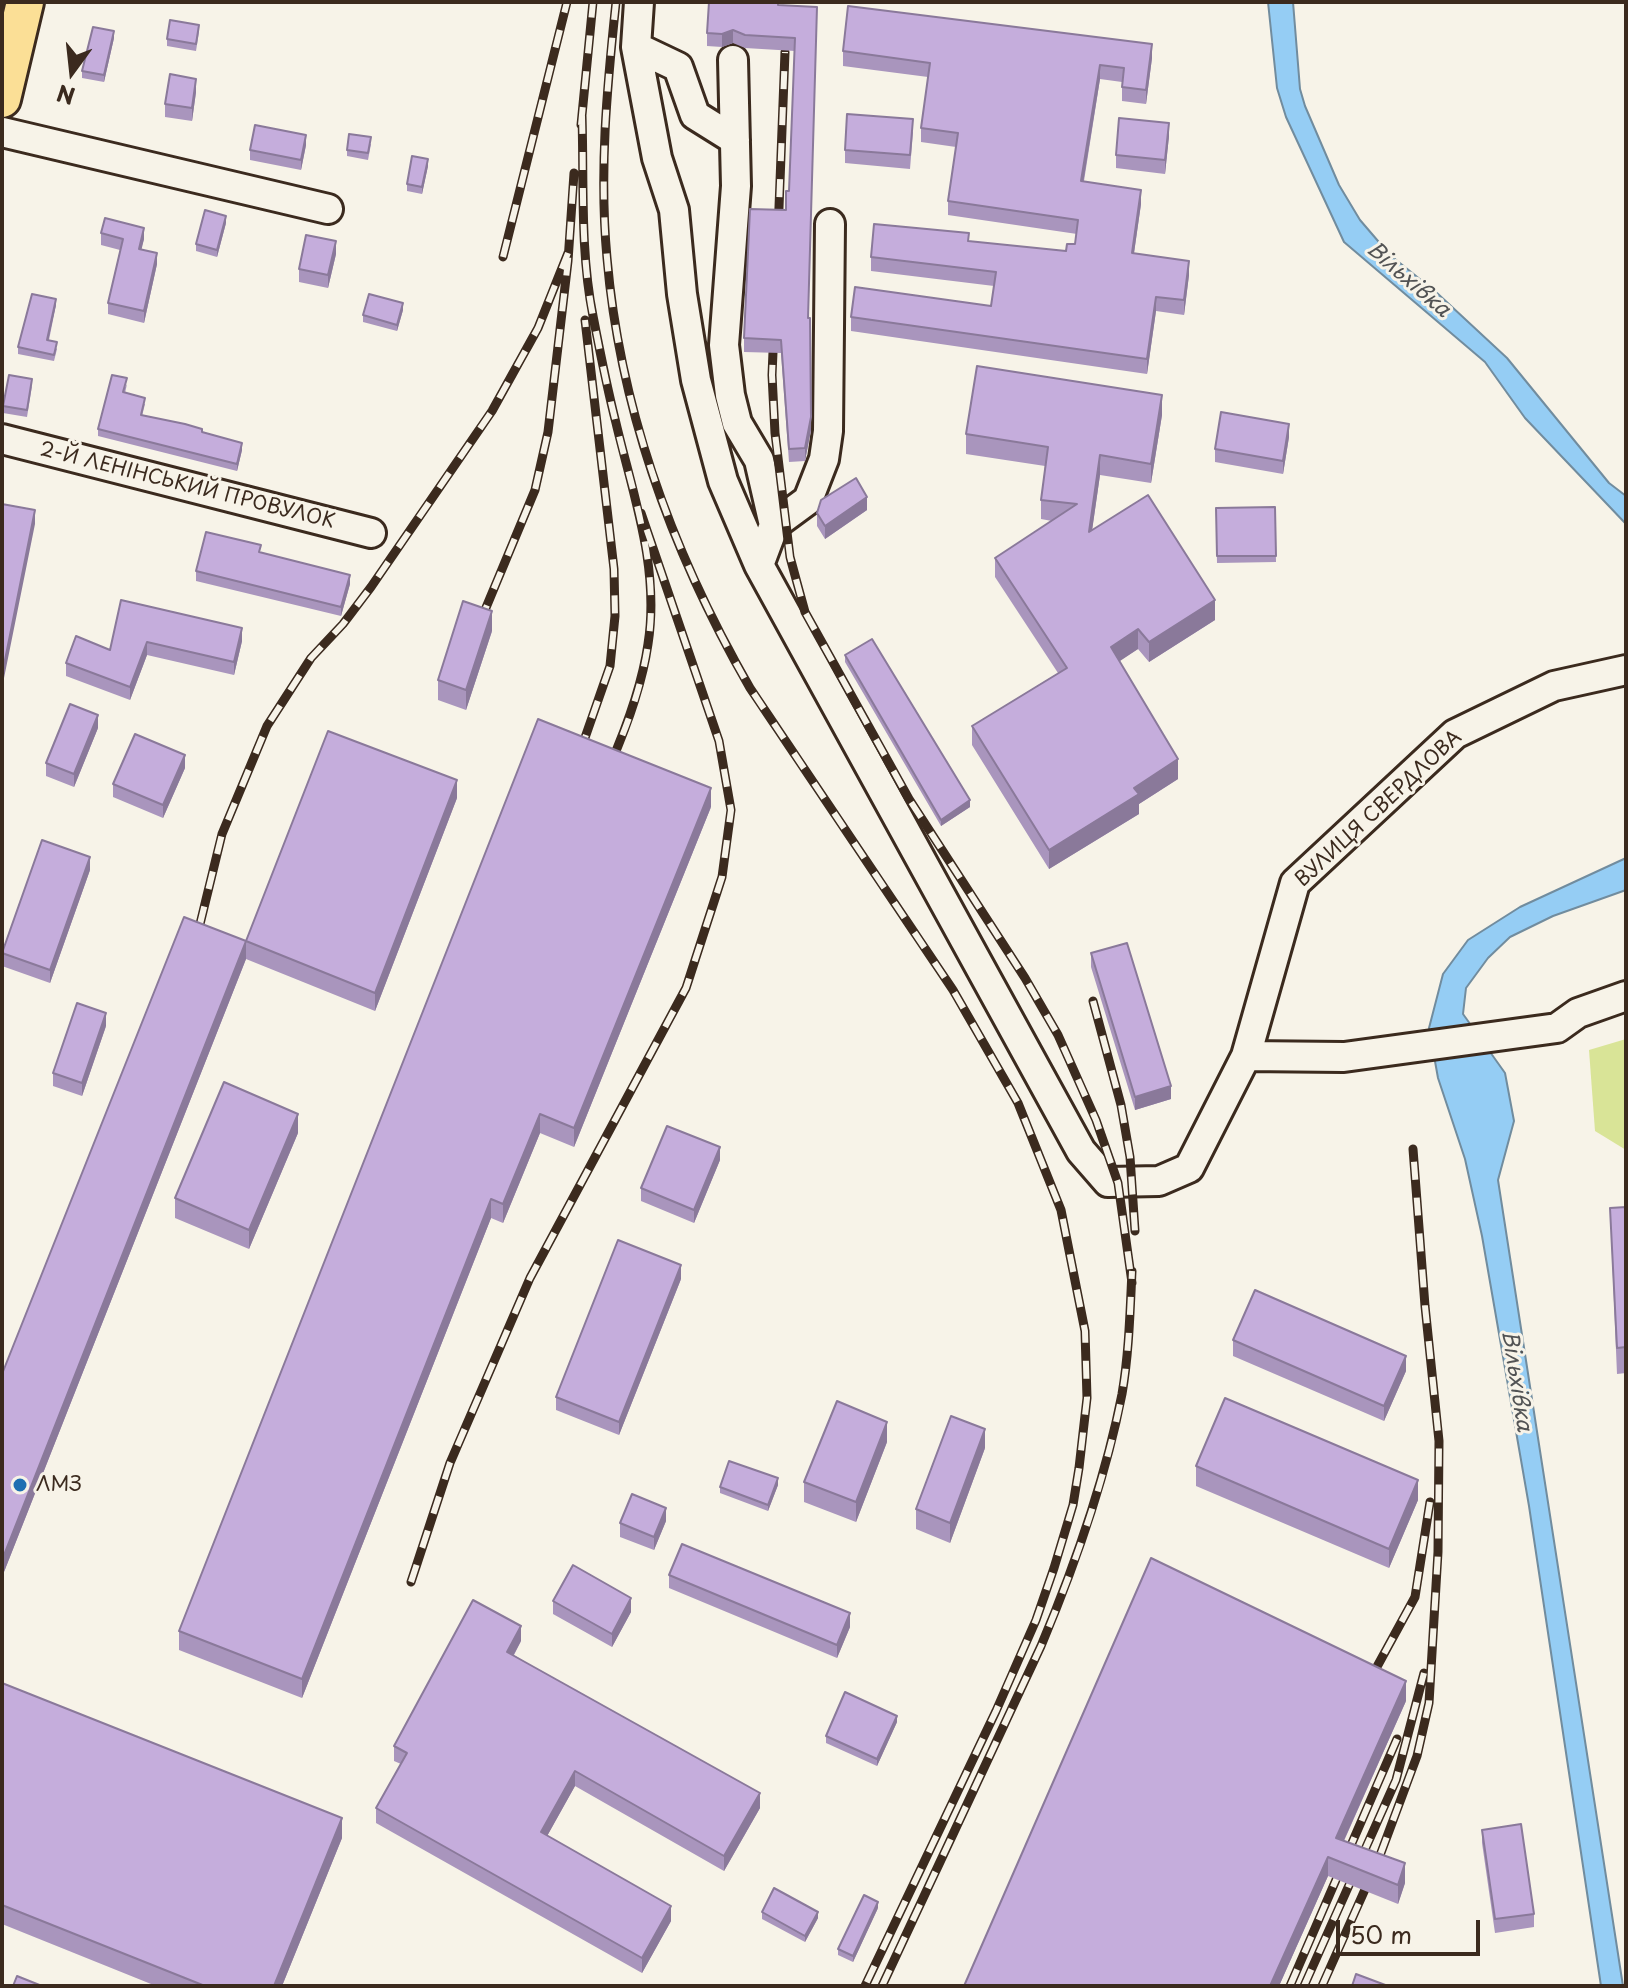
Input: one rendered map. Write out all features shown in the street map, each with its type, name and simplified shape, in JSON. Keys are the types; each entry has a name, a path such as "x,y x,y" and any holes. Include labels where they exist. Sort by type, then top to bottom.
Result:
{"main road":[{"path":"2,99 25,2"}],"street":[{"path":"639,2 636,47 657,158 674,210 682,294 696,380 723,481 759,565"},
{"path":"636,47 678,67 695,115 735,140"},
{"path":"733,60 736,186 724,345 737,423 759,460 774,525"},
{"path":"2,132 328,209"},
{"path":"759,565 774,525 808,500 824,459 829,400 830,224"},
{"name":"2-Й ЛЕНІНСЬКИЙ ПРОВУЛОК","path":"2,439 371,533"},
{"name":"ВУЛИЦЯ СВЕРДЛОВА","path":"759,565 1081,1151 1108,1182 1159,1181 1189,1168 1246,1056 1295,883 1455,734 1554,686 1626,670"},
{"path":"1246,1056 1344,1057 1557,1028 1578,1013 1626,996"}],"green space":[{"path":"1626,1039 1626,1150 1595,1131 1589,1050"}],"water":[{"name":"Вільхівка","path":"1268,2 1293,2 1300,89 1305,106 1339,185 1360,220 1390,255 1437,293 1507,358 1609,483 1626,496 1626,524 1525,418 1485,362 1344,242 1286,117 1277,88"},
{"name":"Вільхівка","path":"1626,858 1626,890 1553,916 1510,937 1488,958 1466,988 1463,1014 1505,1073 1514,1121 1498,1180 1623,1986 1601,1986 1529,1506 1482,1236 1465,1159 1438,1078 1429,1028 1443,974 1468,940 1520,907"}],"building":[{"path":"709,2 778,2 778,5 817,7 808,318 811,417 805,448 789,449 781,340 744,338 750,209 786,210 795,38 745,35 733,30 722,34 707,33"},
{"path":"848,6 1152,44 1146,90 1122,87 1124,68 1100,65 1081,181 1141,190 1132,253 1189,261 1184,300 1156,297 1147,359 851,317 855,287 991,306 996,272 871,257 874,224 969,233 968,241 1066,251 1067,244 1075,244 1078,220 948,201 958,133 921,128 930,63 843,51"},
{"path":"170,20 199,25 196,44 167,39"},
{"path":"93,27 114,31 104,75 82,71"},
{"path":"170,74 196,79 192,108 165,104"},
{"path":"847,114 913,119 910,155 845,150"},
{"path":"1119,118 1169,123 1165,160 1116,155"},
{"path":"255,125 306,135 301,160 250,150"},
{"path":"349,134 371,137 368,153 347,150"},
{"path":"412,156 428,159 422,187 407,184"},
{"path":"205,210 226,216 217,250 196,244"},
{"path":"105,218 144,228 139,249 157,253 144,311 108,303 123,239 101,233"},
{"path":"306,235 336,241 328,275 299,269"},
{"path":"32,294 56,299 47,340 57,342 54,355 18,347"},
{"path":"369,294 403,303 397,325 363,315"},
{"path":"977,366 1162,395 1151,464 1100,455 1089,532 1148,495 1215,600 1149,642 1138,629 1111,647 1178,759 1134,788 1139,794 1049,850 972,726 1067,668 995,558 1077,504 1041,500 1048,447 966,434"},
{"path":"9,375 32,379 27,410 3,406"},
{"path":"112,375 127,378 123,392 145,398 141,415 185,424 242,443 237,464 98,429"},
{"path":"1221,412 1289,424 1283,461 1215,449"},
{"path":"856,478 867,497 825,526 817,513 821,500"},
{"path":"2,504 35,510 2,675"},
{"path":"1275,507 1276,556 1217,556 1216,508"},
{"path":"206,532 261,545 259,552 350,575 341,607 196,571"},
{"path":"121,600 242,628 234,662 147,642 130,687 66,663 76,636 110,650"},
{"path":"463,601 492,611 466,690 438,680"},
{"path":"872,639 970,800 941,820 845,655"},
{"path":"70,704 98,715 74,774 46,763"},
{"path":"538,719 711,788 574,1128 540,1114 503,1204 491,1199 302,1679 179,1631"},
{"path":"328,731 457,780 375,993 246,941"},
{"path":"135,734 185,755 163,805 113,784"},
{"path":"42,840 90,857 50,970 2,953"},
{"path":"184,917 246,941 2,1560 2,1374"},
{"path":"1127,943 1171,1086 1135,1097 1091,953"},
{"path":"77,1003 106,1013 82,1083 53,1073"},
{"path":"224,1082 298,1114 249,1230 175,1198"},
{"path":"667,1126 720,1147 694,1210 641,1188"},
{"path":"1626,1207 1626,1347 1617,1348 1610,1208"},
{"path":"618,1240 681,1265 619,1422 556,1397"},
{"path":"1255,1290 1406,1356 1384,1406 1233,1340"},
{"path":"1225,1398 1418,1480 1389,1549 1196,1466"},
{"path":"837,1401 887,1422 856,1502 804,1482"},
{"path":"951,1416 985,1429 950,1523 916,1509"},
{"path":"729,1461 778,1478 768,1505 720,1487"},
{"path":"632,1494 666,1508 654,1537 620,1523"},
{"path":"682,1544 850,1613 837,1645 669,1575"},
{"path":"1151,1558 1406,1681 1336,1838 1405,1863 1398,1885 1328,1857 1270,1986 964,1986"},
{"path":"573,1565 631,1598 612,1634 553,1601"},
{"path":"473,1600 521,1626 507,1652 760,1793 724,1856 575,1771 541,1832 671,1906 642,1958 376,1808 407,1753 394,1746"},
{"path":"2,1683 342,1818 274,1986 205,1986 2,1905"},
{"path":"845,1692 897,1716 877,1759 826,1736"},
{"path":"1521,1824 1534,1914 1495,1919 1482,1830"},
{"path":"774,1888 818,1912 805,1936 762,1912"},
{"path":"864,1895 878,1902 853,1956 838,1949"},
{"path":"1356,1974 1388,1986 1352,1986"},
{"path":"17,1976 42,1986 13,1986"}],"railway":[{"path":"503,257 567,2"},
{"path":"581,125 593,2"},
{"path":"616,2 604,162 607,258 624,371 655,480 697,586 750,688 953,990 1018,1103 1061,1210 1085,1331 1087,1398 1079,1468 1073,1505 1054,1568 1036,1620 996,1711 865,1986"},
{"path":"778,233 785,52"},
{"path":"582,116 584,242 589,291 610,397 643,532 650,588 651,616 642,675 610,765"},
{"path":"480,622 535,490 548,432 568,261 574,173"},
{"path":"200,924 222,834 267,726 311,658 343,624 371,587 492,411 538,328 568,253"},
{"path":"580,752 610,666 615,616 614,569 585,320"},
{"path":"774,329 772,375 775,433 790,557 805,612 909,799 1025,978 1058,1035 1096,1120 1118,1183 1132,1283"},
{"path":"411,1582 450,1463 530,1278 686,988 722,877 731,810 719,741 641,513"},
{"path":"1093,1001 1121,1105 1130,1157 1135,1231"},
{"path":"1322,1986 1379,1858 1417,1756 1429,1703 1438,1552 1439,1441 1413,1149"},
{"path":"882,1986 1041,1646 1077,1554 1098,1491 1122,1394 1132,1271"},
{"path":"1367,1685 1415,1597 1430,1502"},
{"path":"1304,1986 1396,1780 1424,1673"},
{"path":"1290,1986 1397,1739"}],"place":[{"name":"ЛМЗ","path":"20,1485"}]}
